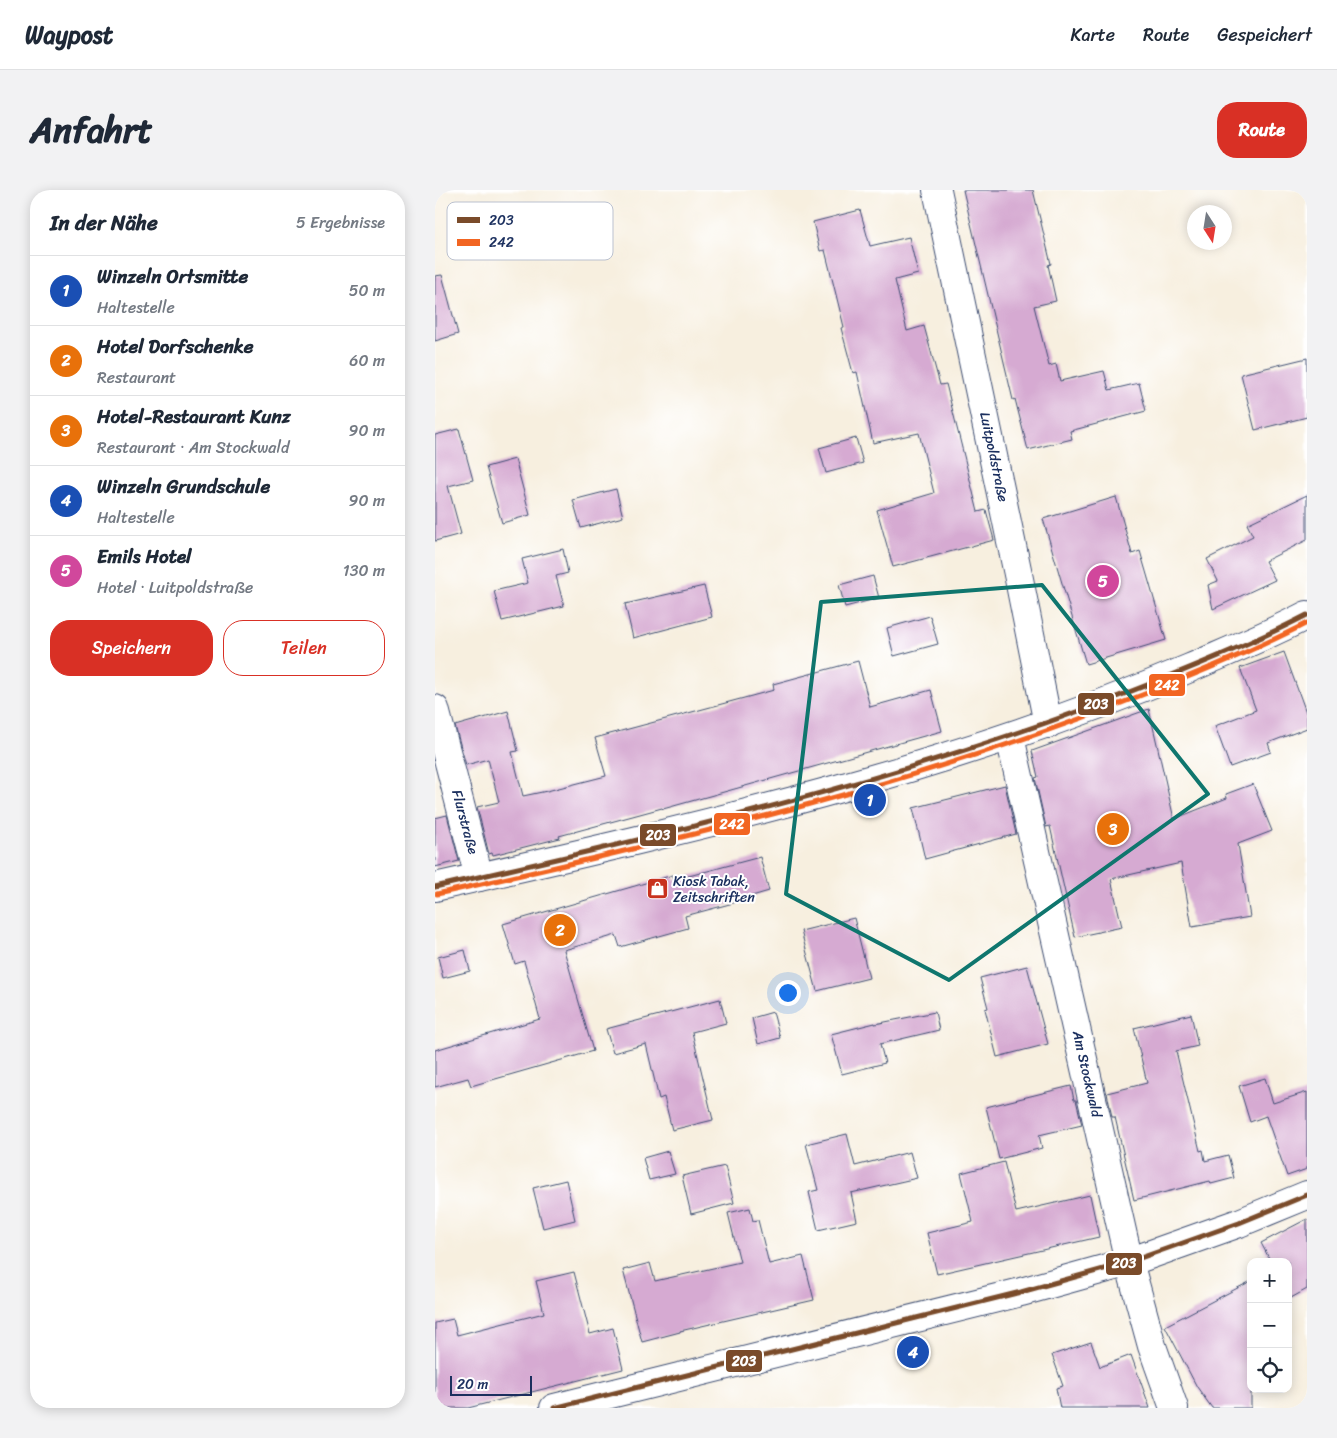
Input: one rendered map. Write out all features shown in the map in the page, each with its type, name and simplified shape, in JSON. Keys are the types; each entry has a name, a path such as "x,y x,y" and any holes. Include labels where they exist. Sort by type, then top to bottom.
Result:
{"street":[{"name":"Luitpoldstraße","path":"937,190 1048,724"},
{"path":"435,887 844,788 1010,737 1157,682 1269,634 1307,615"},
{"name":"Flurstraße","path":"435,709 479,877"},
{"name":"Am Stockwald","path":"1010,737 1129,1262 1152,1346 1174,1408"},
{"path":"554,1408 650,1396 1129,1262 1239,1223 1307,1195"}],"highlighted area":[{"path":"1042,585 1208,794 949,980 786,894 821,602"}],"building":[{"path":"963,190 1033,190 1051,264 1048,265 1056,301 1034,306 1049,366 1056,364 1060,381 1104,371 1109,390 1139,383 1146,411 1070,431 1072,439 1028,450 1015,399 1013,400"},
{"path":"860,210 870,246 909,237 918,274 895,280 907,331 924,326 940,385 946,384 978,512 986,510 994,540 893,567 877,510 934,493 919,433 873,443 857,372 853,373 841,328 844,327 825,250 820,251 813,222"},
{"path":"442,275 458,334 435,341 435,276"},
{"path":"1307,358 1307,417 1255,430 1241,374"},
{"path":"459,429 473,480 448,486 461,534 435,541 435,435"},
{"path":"856,438 863,463 826,473 819,448"},
{"path":"515,459 530,515 502,523 486,467"},
{"path":"616,489 623,517 581,528 573,500"},
{"path":"1307,495 1307,540 1265,561 1275,580 1213,609 1208,585 1218,581 1207,559 1253,536 1247,524"},
{"path":"1116,497 1132,554 1140,551 1166,640 1086,664 1043,519"},
{"path":"563,549 568,573 556,576 564,606 502,621 494,591 528,583 522,559"},
{"path":"873,576 879,598 845,607 839,585"},
{"path":"704,586 712,617 633,638 625,604"},
{"path":"930,616 938,644 894,656 887,628"},
{"path":"1284,652 1307,715 1307,728 1268,743 1271,752 1230,767 1215,726 1256,710 1240,668"},
{"path":"858,661 870,707 931,690 942,731 559,836 560,838 493,855 492,853 489,854 477,807 499,802 488,759 466,765 455,726 508,711 518,751 512,752 523,796 606,776 595,738 774,690 773,684"},
{"path":"1149,709 1174,819 1227,798 1226,794 1253,784 1272,831 1238,844 1250,917 1192,927 1181,863 1111,879 1122,927 1075,937 1050,826 1046,827 1035,778 1038,777 1032,751"},
{"path":"1005,785 1016,834 925,859 913,808"},
{"path":"447,815 459,861 435,867 435,818"},
{"path":"760,857 769,891 752,896 752,898 685,916 688,928 620,947 616,935 564,950 593,1051 471,1086 468,1078 435,1087 435,1050 540,1019 524,961 515,964 503,924 673,875 674,880"},
{"path":"854,918 869,978 817,991 801,931"},
{"path":"465,950 470,971 443,978 438,957"},
{"path":"1027,966 1048,1044 997,1057 985,1009 988,1008 980,978"},
{"path":"720,999 726,1023 692,1032 713,1120 672,1130 664,1097 659,1099 646,1044 613,1053 606,1029"},
{"path":"773,1012 780,1038 758,1044 752,1018"},
{"path":"935,1012 939,1030 880,1044 885,1063 842,1074 831,1034 875,1023"},
{"path":"1191,1014 1198,1046 1176,1051 1200,1151 1203,1150 1205,1161 1228,1155 1234,1178 1211,1184 1210,1181 1134,1200 1115,1117 1112,1117 1107,1093 1147,1083 1134,1028"},
{"path":"1265,1078 1273,1103 1307,1092 1307,1169 1287,1176 1266,1116 1250,1122 1239,1086"},
{"path":"1071,1086 1082,1125 1039,1135 1042,1148 999,1159 986,1107"},
{"path":"847,1134 855,1166 910,1152 917,1178 851,1193 857,1221 818,1230 809,1192 818,1190 806,1144"},
{"path":"668,1151 675,1174 649,1180 643,1158"},
{"path":"1004,1162 1016,1212 1090,1195 1099,1237 937,1274 927,1233 973,1222 961,1173"},
{"path":"725,1166 734,1203 691,1214 682,1176"},
{"path":"566,1180 575,1220 543,1228 533,1188"},
{"path":"750,1208 753,1221 758,1220 769,1264 803,1256 814,1300 680,1331 642,1342 623,1270 650,1263 655,1281 740,1262 728,1213"},
{"path":"1307,1219 1307,1289 1292,1297 1292,1258 1269,1258 1261,1243"},
{"path":"574,1272 590,1334 613,1328 623,1369 468,1408 435,1408 435,1323 453,1319 457,1335 544,1313 536,1281"},
{"path":"1247,1283 1247,1393 1251,1393 1251,1408 1212,1408 1197,1387 1165,1326"},
{"path":"1091,1342 1100,1367 1131,1355 1150,1408 1060,1408 1056,1388 1063,1386 1052,1355"}],"transit line":[{"name":"203","path":"435,887 706,823 795,800 973,748 1060,718 1208,661 1307,615"},
{"name":"242","path":"437,894 707,831 885,783 973,756 1061,726 1208,669 1307,623"},
{"name":"203","path":"554,1408 1021,1292 1129,1262 1239,1223 1307,1195"}],"place":[{"name":"Emils Hotel","path":"1103,581"},
{"name":"Winzeln Ortsmitte","path":"870,800"},
{"name":"Hotel-Restaurant Kunz","path":"1113,829"},
{"name":"Kiosk Tabak, Zeitschriften","path":"657,889"},
{"name":"Hotel Dorfschenke","path":"560,930"},
{"name":"Winzeln Grundschule","path":"913,1352"}]}
